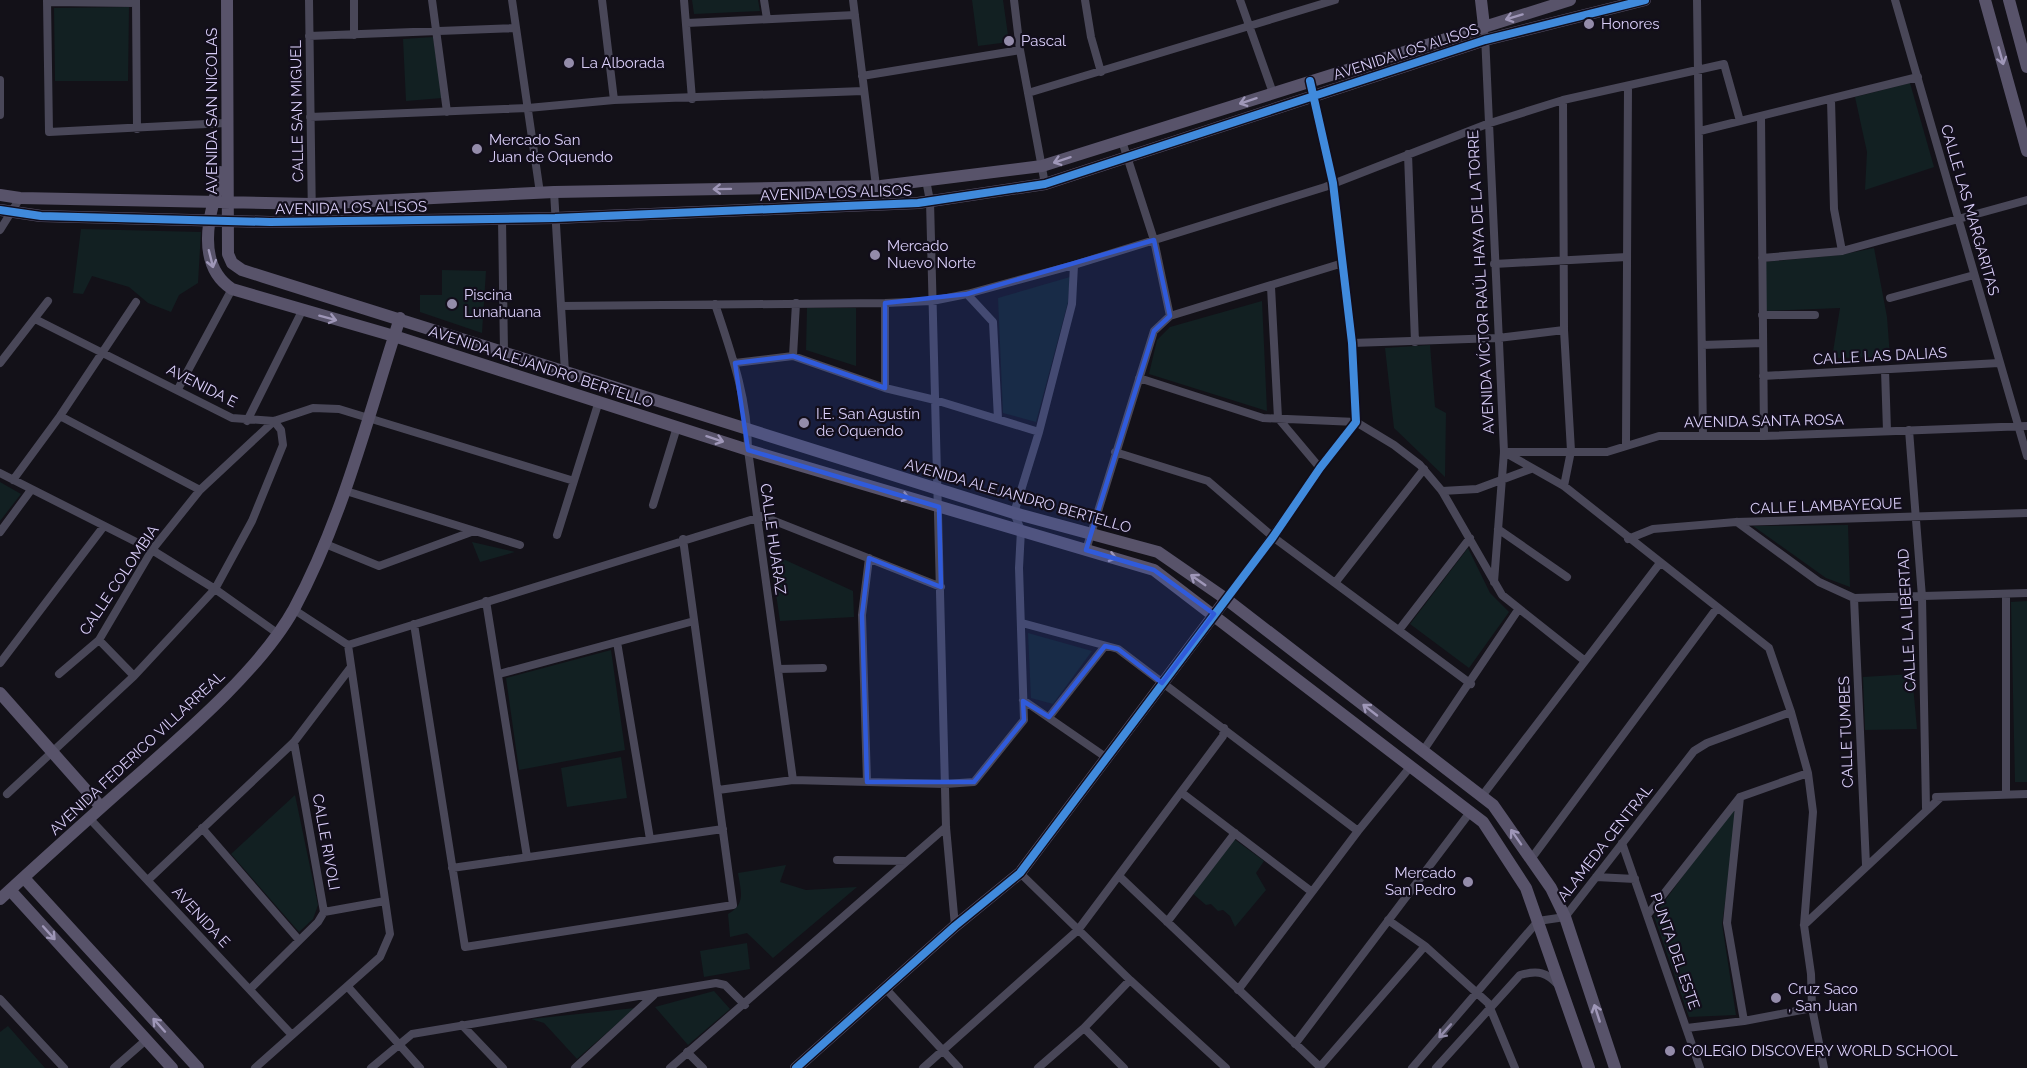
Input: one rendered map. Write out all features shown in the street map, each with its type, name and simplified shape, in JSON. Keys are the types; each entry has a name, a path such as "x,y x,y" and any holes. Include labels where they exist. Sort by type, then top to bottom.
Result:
{"street":[{"name":"AVENIDA SAN NICOLAS","path":"220,0 223,182 228,222"},
{"name":"AVENIDA SAN NICOLAS","path":"223,123 227,0"},
{"name":"CALLE SAN MIGUEL","path":"309,0 312,222"},
{"path":"354,0 354,35"},
{"path":"432,0 447,112"},
{"path":"512,0 540,193"},
{"path":"602,0 614,100"},
{"path":"684,0 692,99"},
{"path":"764,0 767,19"},
{"path":"853,0 876,186"},
{"path":"1014,0 1020,50 1045,184"},
{"path":"1085,0 1091,38 1101,72"},
{"path":"1240,0 1273,93"},
{"path":"1028,93 1249,28 1335,0"},
{"name":"AVENIDA VÍCTOR RAÚL HAYA DE LA TORRE","path":"1481,0 1485,40 1487,124 1504,452 1564,486 1769,648 1791,712 1808,773 1813,812 1804,925 1811,974 1812,1008 1824,1068"},
{"name":"AVENIDA LOS ALISOS","path":"0,195 20,198 226,204 312,204 554,192 876,186 1042,166 1570,0"},
{"name":"AVENIDA LOS ALISOS","path":"0,210 13,213 209,222 312,222 555,218 930,201 1045,184 1485,40 1645,0"},
{"path":"1697,0 1700,68 1703,436"},
{"name":"CALLE LAS MARGARITAS","path":"1895,0 1999,363 2023,426 2027,456"},
{"path":"1985,0 2027,151"},
{"path":"2008,0 2027,67"},
{"path":"137,129 136,1 47,1 49,132 137,129 223,123"},
{"path":"687,24 855,15"},
{"path":"309,36 436,33 516,28"},
{"path":"862,76 1020,50"},
{"path":"561,306 885,303 932,301 967,294 1074,265 1333,183 1487,124 1563,100 1724,64 1740,121"},
{"path":"1700,131 1918,77"},
{"path":"0,80 0,116"},
{"path":"796,1068 955,926 1020,873 1273,537 1320,468 1356,422 1352,343 1333,183 1310,81"},
{"path":"1626,445 1628,87"},
{"path":"310,117 528,108 614,100 692,99 863,91"},
{"path":"1563,100 1562,262 1571,451 1564,486"},
{"path":"1831,100 1834,209 1842,250"},
{"path":"1761,116 1764,436"},
{"path":"1122,141 1154,240 1170,316"},
{"path":"1408,154 1415,342"},
{"path":"926,180 930,201 946,827 955,926"},
{"name":"AVENIDA SAN NICOLAS","path":"209,222 207,203 223,182"},
{"path":"223,182 236,199 247,204"},
{"path":"554,192 565,372"},
{"path":"0,230 13,213 20,198"},
{"path":"1762,258 1842,250 2027,200"},
{"path":"502,219 504,352"},
{"path":"178,388 232,289 218,278 210,262 209,222"},
{"name":"AVENIDA ALEJANDRO BERTELLO","path":"228,222 228,254 232,263 242,270 1014,513 1158,552 1226,599 1493,805 1551,888 1565,917 1616,1068"},
{"path":"1494,264 1628,257"},
{"path":"1086,550 1154,331 1170,316 1342,263"},
{"path":"1024,720 1019,568 1021,530 1014,513 1040,432 1072,304 1074,265"},
{"path":"1890,298 1974,275"},
{"path":"1270,287 1278,418 1320,468"},
{"name":"AVENIDA ALEJANDRO BERTELLO","path":"232,289 394,336 748,450 1154,570 1471,811 1482,822 1526,888 1589,1068"},
{"path":"967,294 993,322 998,419"},
{"path":"0,363 48,301"},
{"path":"13,480 60,416 136,302"},
{"path":"793,356 796,303"},
{"path":"885,303 885,388"},
{"name":"CALLE HUARAZ","path":"715,304 735,363 748,430 748,450 793,780"},
{"path":"247,421 302,311"},
{"path":"1762,315 1815,315"},
{"name":"AVENIDA FEDERICO VILLARREAL","path":"0,899 196,722 234,684 277,633 293,609 345,491 400,318"},
{"name":"AVENIDA E","path":"35,319 178,388 232,418 247,421 274,421 313,408 339,409 368,416 574,481"},
{"path":"1352,343 1498,338 1564,330"},
{"path":"1702,345 1763,343"},
{"path":"735,363 793,356 885,388 935,400 1040,432"},
{"name":"CALLE LAS DALIAS","path":"1763,376 1999,363"},
{"path":"1885,370 1887,431"},
{"path":"1139,378 1263,418 1356,422 1394,445 1424,469 1442,491 1502,595 1585,661"},
{"path":"557,535 599,401"},
{"path":"60,416 200,490"},
{"path":"7,794 134,676 215,589 252,521 283,445 281,429 274,421"},
{"name":"CALLE COLOMBIA","path":"59,674 99,640 152,550 200,490 274,421"},
{"name":"AVENIDA SANTA ROSA","path":"1504,452 1607,452 1659,436 1764,436 2023,426"},
{"path":"653,505 677,427"},
{"name":"CALLE LA LIBERTAD","path":"1909,430 1922,597 1926,808"},
{"path":"1115,452 1208,481 1273,537 1471,684"},
{"path":"1494,583 1504,452"},
{"path":"1335,583 1424,469"},
{"path":"1442,491 1476,489 1531,469"},
{"path":"0,473 152,550 215,589 277,633"},
{"path":"0,532 31,490"},
{"path":"345,491 520,545"},
{"name":"CALLE LAMBAYEQUE","path":"1628,538 1653,529 1736,522 2027,513"},
{"path":"348,645 757,516 941,587"},
{"path":"1736,522 1819,582 1854,598 2006,596 2027,593"},
{"path":"0,663 104,526"},
{"path":"1498,529 1567,577"},
{"path":"323,543 379,566 475,531"},
{"path":"1399,630 1470,538"},
{"path":"414,624 465,947 733,905 683,539"},
{"path":"867,782 862,615 869,558"},
{"path":"1482,796 1660,563"},
{"path":"2006,596 2006,794"},
{"name":"CALLE TUMBES","path":"1854,598 1866,865"},
{"path":"486,602 527,857"},
{"path":"1531,859 1717,608"},
{"path":"255,1068 380,957 386,948 390,934 348,645 293,609"},
{"path":"1423,751 1471,684 1518,610"},
{"path":"499,674 694,621"},
{"path":"1022,623 1118,649 1358,831"},
{"path":"99,640 134,676"},
{"path":"617,642 650,839"},
{"path":"1049,717 1105,646"},
{"path":"148,880 294,742 351,667"},
{"path":"778,669 823,668"},
{"path":"0,693 101,807"},
{"path":"1023,700 1107,758"},
{"path":"718,790 793,780 945,784 974,782 1034,707"},
{"name":"ALAMEDA CENTRAL","path":"1538,921 1565,917 1694,751 1716,739 1791,712"},
{"path":"923,1068 1078,930 1182,793 1223,736 1224,728"},
{"name":"CALLE RIVOLI","path":"250,989 324,912 294,742"},
{"path":"1238,990 1358,831 1412,766"},
{"path":"1648,914 1740,797 1808,773"},
{"path":"1182,793 1312,892"},
{"path":"1926,797 2027,794"},
{"path":"1740,797 1727,923 1744,1021"},
{"path":"1804,925 1926,808 1940,798"},
{"path":"1295,1044 1471,811"},
{"name":"AVENIDA E","path":"90,819 292,1035"},
{"path":"670,1068 946,827"},
{"path":"202,828 299,940"},
{"path":"452,868 723,829"},
{"path":"1167,922 1234,832"},
{"path":"928,842 937,840 948,849"},
{"name":"PUNTA DEL ESTE","path":"1622,843 1700,1068"},
{"path":"837,860 906,861"},
{"path":"1020,873 1223,1067"},
{"path":"1119,876 1319,1067 1425,946"},
{"path":"1596,877 1635,879"},
{"path":"24,878 198,1068"},
{"path":"10,890 172,1068"},
{"path":"324,912 385,901"},
{"path":"1388,920 1425,946 1490,1007 1515,1068"},
{"path":"1412,1068 1478,994 1538,921"},
{"path":"1436,1068 1520,975 1536,971 1553,979 1563,992"},
{"path":"1038,1068 1084,1028 1130,980"},
{"path":"371,1068 412,1034 462,1025 716,983 725,985 744,1005"},
{"path":"348,987 420,1068"},
{"path":"885,988 959,1068"},
{"path":"575,1068 654,995"},
{"path":"2,1006 64,1068"},
{"path":"1687,1028 1744,1021 1812,1008"},
{"path":"462,1025 503,1068"},
{"path":"1084,1028 1125,1068"},
{"path":"114,1068 146,1040"},
{"path":"687,1052 703,1068"}],"highlighted area":[{"path":"1154,240 1170,316 1154,331 1086,550 1154,570 1214,614 1162,683 1118,649 1105,646 1049,717 1023,701 1024,720 974,782 867,782 862,615 869,558 941,587 939,507 748,450 735,363 793,356 885,388 885,303 967,294"}],"shaded area":[{"path":"692,0 758,0 760,11 694,14"},
{"path":"972,0 1003,0 1009,42 978,46"},
{"path":"129,7 128,81 55,81 54,8"},
{"path":"433,37 442,98 406,101 403,39"},
{"path":"1910,83 1934,167 1865,190 1867,152 1855,97"},
{"path":"81,229 201,232 198,283 179,295 171,312 148,303 129,287 92,276 83,294 73,293"},
{"path":"1874,248 1887,317 1890,357 1832,358 1840,308 1765,311 1764,262 1840,255"},
{"name":"Piscina Lunahuana","path":"442,270 486,271 482,333 420,312 420,295 442,295"},
{"path":"1070,277 1068,302 1036,422 1003,413 998,298"},
{"path":"1262,301 1267,411 1149,374 1157,340 1170,327"},
{"path":"807,308 856,308 856,366 806,350"},
{"path":"1430,345 1435,407 1446,413 1445,477 1394,428 1385,348"},
{"path":"0,482 21,494 0,521"},
{"path":"1848,525 1850,587 1826,578 1753,526"},
{"path":"472,542 515,552 480,562"},
{"path":"1468,548 1490,593 1509,612 1469,668 1410,624"},
{"path":"770,553 853,591 854,617 780,621"},
{"path":"2027,601 2027,782 2015,782 2011,602"},
{"path":"1028,633 1092,651 1053,704 1031,698"},
{"path":"611,650 625,750 519,770 506,678"},
{"path":"1912,674 1917,729 1865,730 1863,677"},
{"path":"621,757 627,798 567,807 561,768"},
{"path":"295,795 318,905 313,919 299,932 231,854"},
{"path":"1740,797 1722,924 1736,1015 1689,1017 1654,916"},
{"path":"1234,839 1264,861 1256,873 1266,890 1235,927 1230,916 1223,910 1218,911 1211,904 1206,905 1192,893"},
{"path":"786,865 780,882 806,890 857,887 773,958 747,933 730,937 728,914 740,902 738,873"},
{"path":"747,943 750,969 704,977 700,951"},
{"path":"714,991 730,1009 688,1045 655,1007"},
{"path":"635,1008 577,1059 544,1023 531,1019"},
{"path":"8,1026 45,1068 0,1068 0,1032"}],"cycle path":[{"path":"0,210 41,216 270,222 555,218 918,203 1045,184 1485,40 1645,0"},
{"path":"796,1068 955,926 1020,873 1273,537 1320,468 1356,422 1352,343 1333,183 1310,81"}],"place":[{"name":"Honores","path":"1589,24"},
{"name":"Pascal","path":"1009,41"},
{"name":"La Alborada","path":"569,63"},
{"name":"Mercado San Juan de Oquendo","path":"477,149"},
{"name":"Mercado Nuevo Norte","path":"875,255"},
{"name":"Piscina Lunahuana","path":"452,304"},
{"name":"I.E. San Agustín de Oquendo","path":"804,423"},
{"name":"Mercado San Pedro","path":"1468,882"},
{"name":"Cruz Saco , San Juan","path":"1776,998"},
{"name":"COLEGIO DISCOVERY WORLD SCHOOL","path":"1670,1051"}]}
